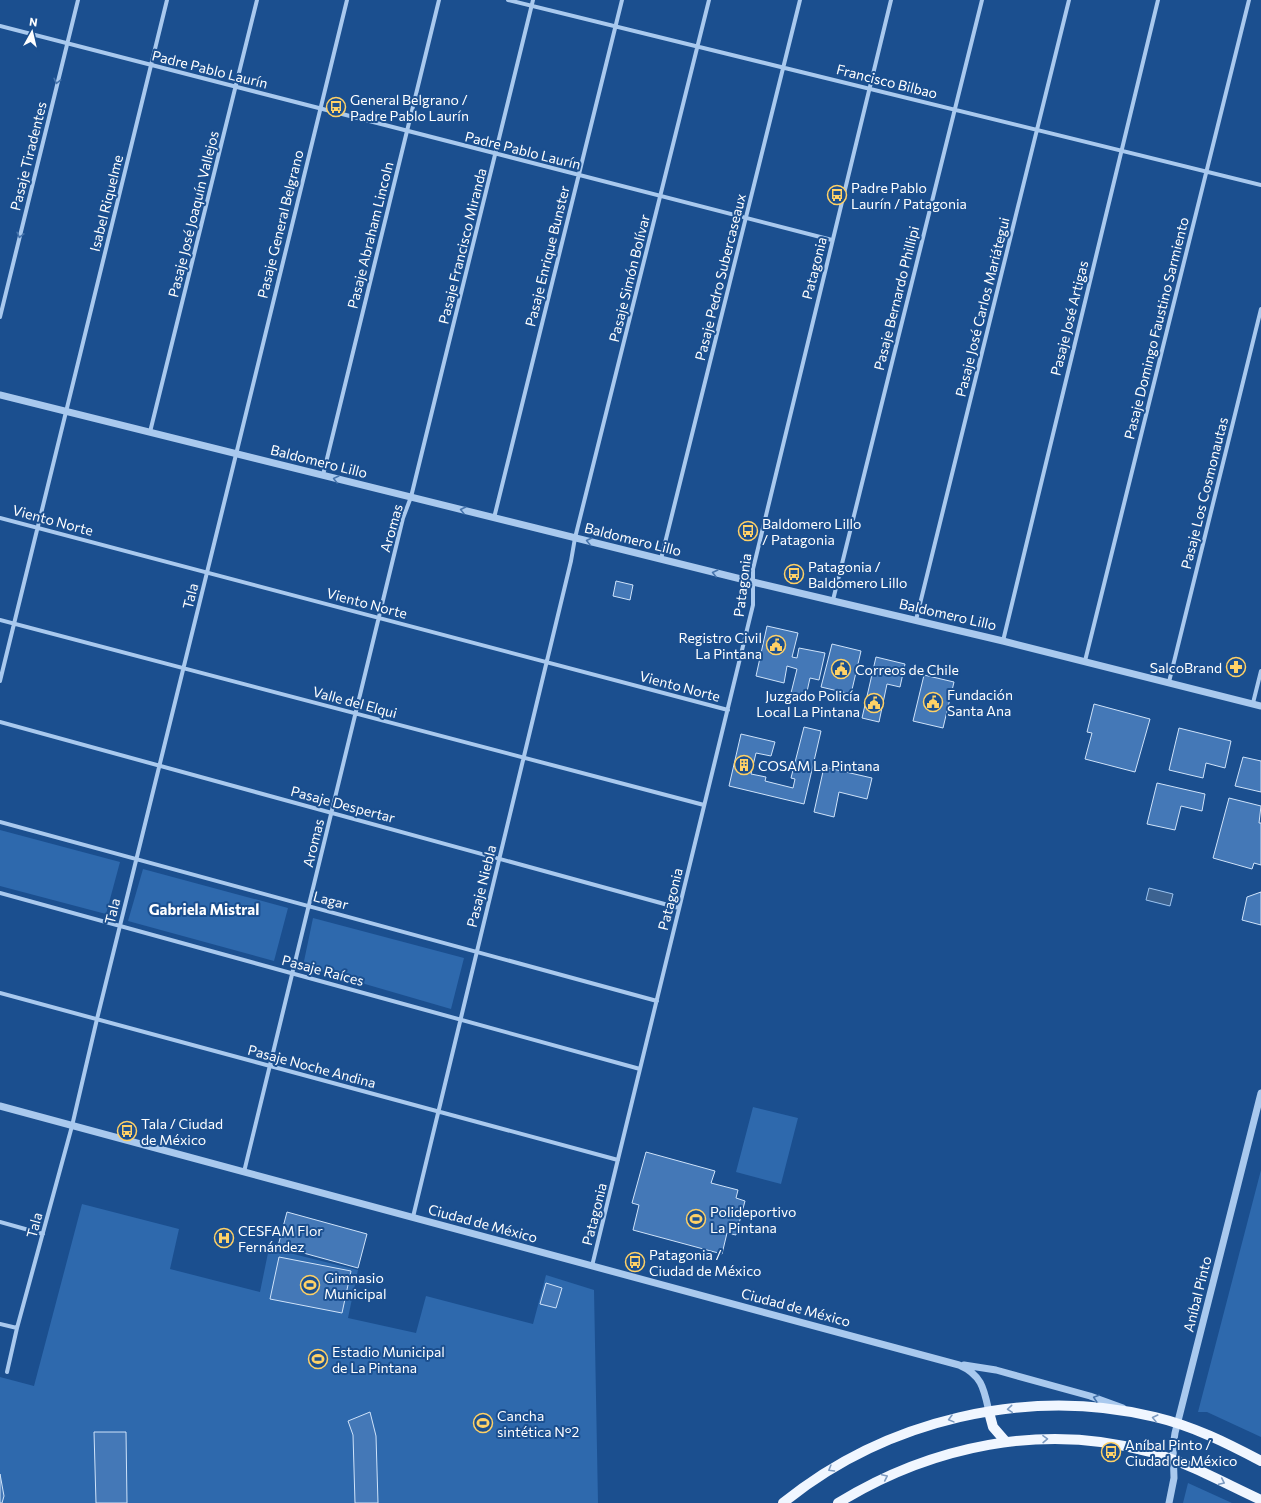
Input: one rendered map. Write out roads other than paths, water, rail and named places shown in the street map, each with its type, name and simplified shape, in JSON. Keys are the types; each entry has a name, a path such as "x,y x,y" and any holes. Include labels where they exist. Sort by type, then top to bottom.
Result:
{"main road":[{"path":"783,1503 821,1475 876,1445 931,1425 959,1417 1023,1408 1058,1407 1108,1409 1132,1413 1178,1424 1223,1442 1261,1461"},
{"path":"989,1412 994,1427 1006,1442"},
{"path":"838,1503 881,1479 928,1459 965,1449 1006,1442 1052,1439 1099,1442 1148,1451 1174,1459 1261,1500"}],"street":[{"name":"Pasaje Tiradentes","path":"0,316 78,0"},
{"name":"Isabel Riquelme","path":"0,681 167,0"},
{"name":"Pasaje José Joaquín Vallejos","path":"150,432 257,0"},
{"name":"Pasaje General Belgrano","path":"236,454 347,0"},
{"name":"Pasaje Abraham Lincoln","path":"323,475 439,0"},
{"name":"Francisco Bilbao","path":"508,0 1261,185"},
{"name":"Pasaje Francisco Miranda","path":"411,497 533,0"},
{"name":"Pasaje Enrique Bunster","path":"494,518 622,0"},
{"name":"Pasaje Simón Bolívar","path":"571,561 575,538 709,0"},
{"name":"Pasaje Pedro Subercaseaux","path":"661,559 800,0"},
{"name":"Patagonia","path":"592,1266 753,605 753,569 891,0"},
{"name":"Pasaje Bernardo Phillipi","path":"832,600 982,0"},
{"name":"Pasaje José Carlos Mariátegui","path":"916,620 1069,0"},
{"name":"Pasaje José Artigas","path":"1003,640 1158,0"},
{"name":"Pasaje Domingo Faustino Sarmiento","path":"1085,661 1249,0"},
{"name":"Padre Pablo Laurín","path":"0,26 832,240"},
{"name":"Pasaje Los Cosmonautas","path":"1169,682 1261,309"},
{"name":"Baldomero Lillo","path":"0,395 753,582 1003,640 1261,706"},
{"name":"Tala","path":"7,1372 17,1328 72,1126 236,454"},
{"name":"Aromas","path":"244,1172 403,518 411,497"},
{"name":"Viento Norte","path":"0,518 728,710"},
{"name":"Pasaje Niebla","path":"413,1217 571,561"},
{"name":"Valle del Elqui","path":"0,620 704,805"},
{"path":"1253,704 1261,671"},
{"name":"Pasaje Despertar","path":"0,722 679,908"},
{"name":"Lagar","path":"0,822 657,1000"},
{"name":"Pasaje Raíces","path":"0,893 640,1069"},
{"name":"Pasaje Noche Andina","path":"0,993 618,1160"},
{"name":"Aníbal Pinto","path":"1169,1503 1174,1478 1173,1447 1178,1424 1261,1093"},
{"name":"Ciudad de México","path":"0,1106 959,1365 996,1370 1090,1396 1113,1404 1132,1413"},
{"path":"0,1222 43,1234"},
{"path":"0,1324 17,1328"},
{"name":"Ciudad de México","path":"959,1365 978,1377 985,1394 989,1412"}],"place":[{"name":"General Belgrano / Padre Pablo Laurín","path":"336,107"},
{"name":"Padre Pablo Laurín / Patagonia","path":"837,195"},
{"name":"Baldomero Lillo / Patagonia","path":"748,531"},
{"name":"Patagonia / Baldomero Lillo","path":"794,574"},
{"name":"Registro Civil La Pintana","path":"776,645"},
{"name":"SalcoBrand","path":"1236,667"},
{"name":"Correos de Chile","path":"841,669"},
{"name":"Fundación Santa Ana","path":"933,702"},
{"name":"Juzgado Policía Local La Pintana","path":"874,703"},
{"name":"COSAM La Pintana","path":"744,765"},
{"name":"Tala / Ciudad de México","path":"127,1131"},
{"name":"Polideportivo La Pintana","path":"696,1219"},
{"name":"CESFAM Flor Fernández","path":"224,1238"},
{"name":"Patagonia / Ciudad de México","path":"635,1262"},
{"name":"Gimnasio Municipal","path":"310,1285"},
{"name":"Estadio Municipal de La Pintana","path":"318,1359"},
{"name":"Cancha sintética N°2","path":"483,1423"},
{"name":"Aníbal Pinto / Ciudad de México","path":"1111,1452"}],"district":[{"name":"Gabriela Mistral","path":"204,909"}]}
